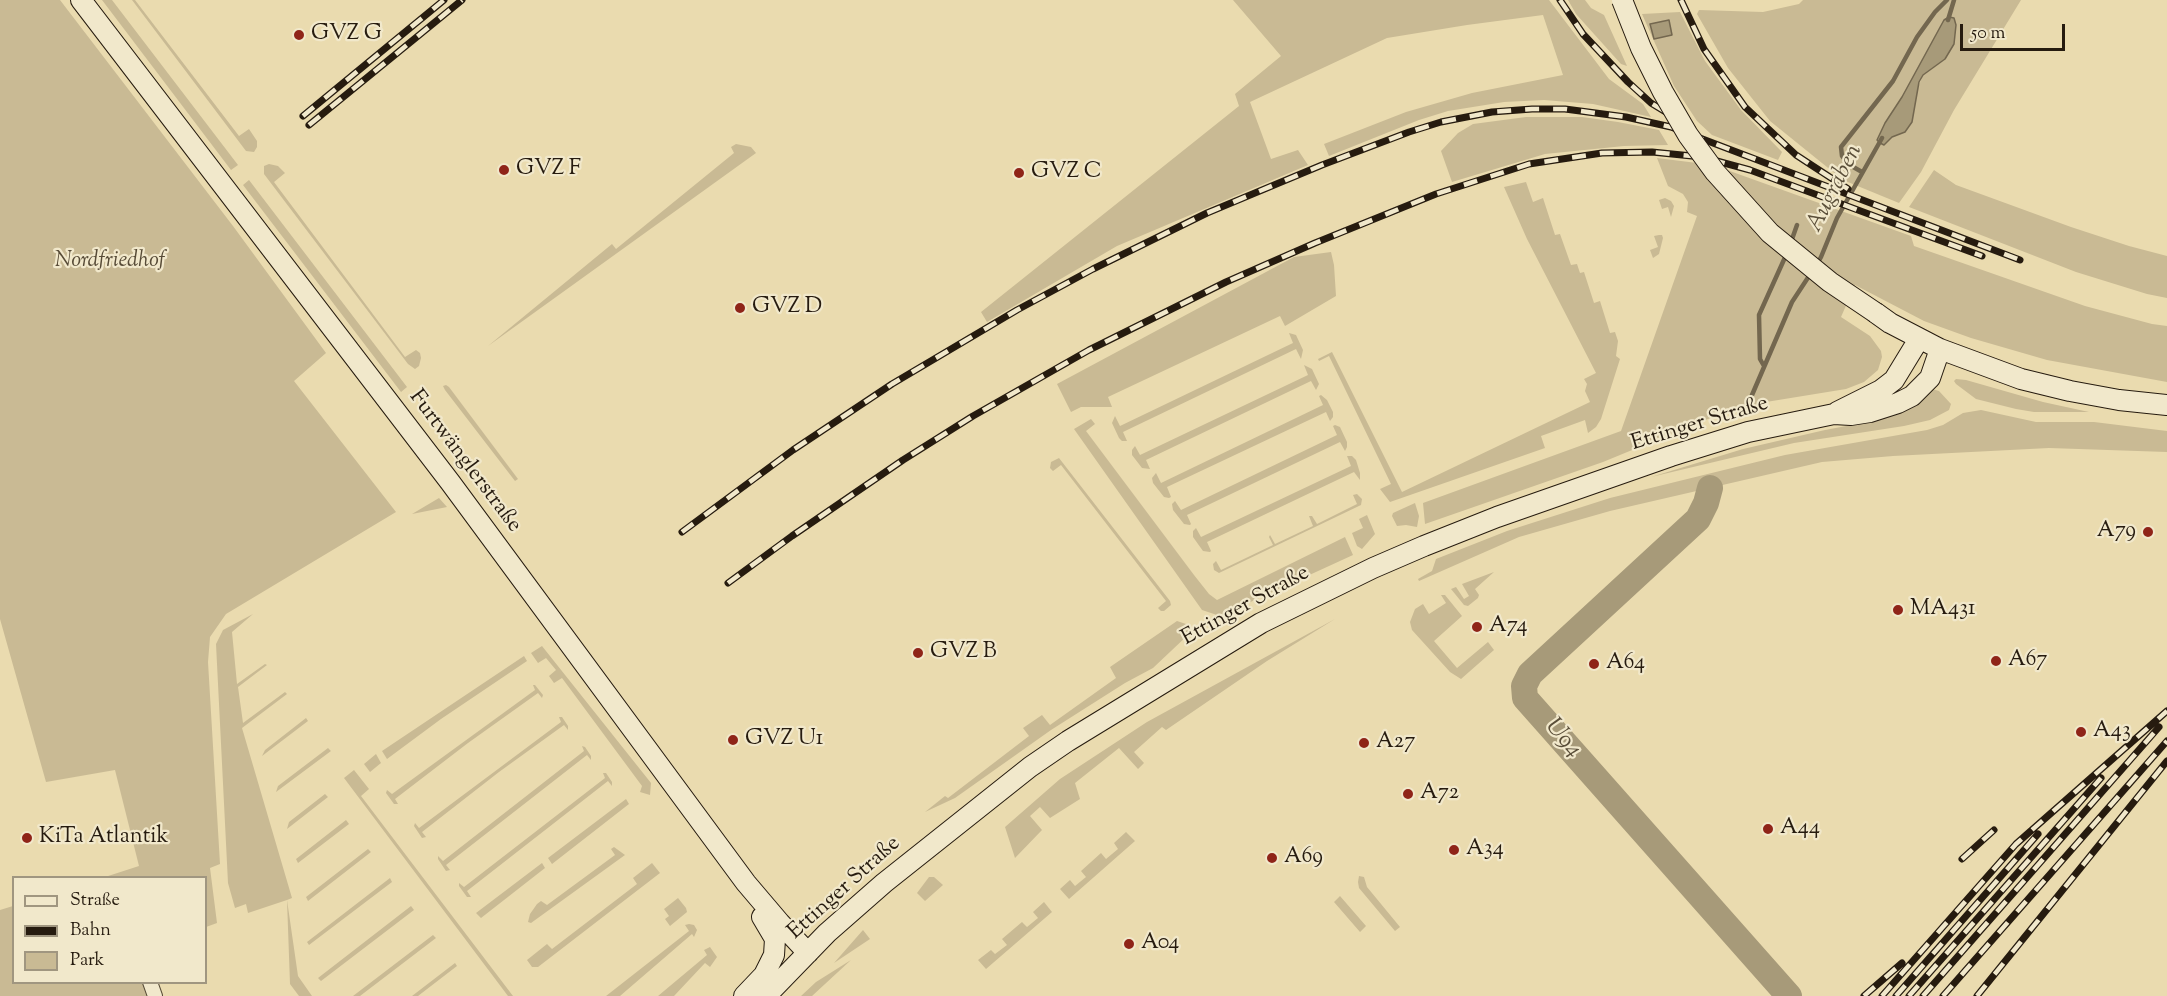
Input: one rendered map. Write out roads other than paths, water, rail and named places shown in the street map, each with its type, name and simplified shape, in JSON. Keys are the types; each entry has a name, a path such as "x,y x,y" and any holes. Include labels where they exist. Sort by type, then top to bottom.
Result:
{"main road":[{"name":"Furtwänglerstraße","path":"81,0 443,473 746,883 808,953"},
{"path":"1622,0 1641,48 1663,92 1688,135 1715,172 1770,233 1830,282 1919,339 2021,379 2119,400 2167,405"},
{"name":"Ettinger Straße","path":"1834,414 1881,390 1894,380 1919,339"},
{"name":"Ettinger Straße","path":"766,996 827,933 884,883 1030,767 1068,741 1261,622 1373,568 1497,517 1671,456 1748,432 1834,414 1851,415 1869,412 1898,403 1912,396 1930,378 1940,349"},
{"path":"744,996 770,967 774,955 775,939 771,929 753,903 746,883"}],"waterway":[{"path":"1862,172 1848,164 1842,156 1841,147 1893,81 1917,37 1947,0"},
{"name":"Augraben","path":"1948,20 1954,0"},
{"name":"Augraben","path":"1816,266 1837,218 1882,138"},
{"path":"1791,242 1797,225"},
{"path":"1764,366 1760,359 1759,315 1787,253"},
{"name":"Augraben","path":"1752,395 1792,302 1811,273"},
{"name":"Augraben","path":"1706,503 1710,488"},
{"name":"U94","path":"1710,488 1698,519 1530,674 1524,686 1525,698 1789,996"}],"railway":[{"path":"303,116 444,0"},
{"path":"309,125 462,0"},
{"path":"1560,0 1583,34 1628,82 1651,103 1692,128"},
{"path":"1681,0 1704,49 1745,107 1796,155 1848,189"},
{"path":"682,532 793,450 892,384 1017,310 1093,269 1207,213 1322,165 1441,122 1492,112 1565,109 1626,117 1671,127 2020,260"},
{"path":"728,583 903,460 973,416 1089,350 1226,282 1315,243 1436,194 1529,164 1602,153 1652,152 1702,157 1750,170 1982,256"},
{"path":"1882,996 2016,844 2167,711"},
{"path":"1923,996 2159,727"},
{"path":"1943,996 2167,741"},
{"path":"1977,996 2167,761"},
{"path":"1909,996 2101,778"},
{"path":"1962,859 1994,830"},
{"path":"1896,996 2038,834"},
{"path":"1864,996 1902,963"}],"place":[{"name":"GVZ G","path":"299,35"},
{"name":"GVZ F","path":"504,170"},
{"name":"GVZ C","path":"1019,173"},
{"name":"GVZ D","path":"740,308"},
{"name":"A79","path":"2148,532"},
{"name":"MA431","path":"1898,610"},
{"name":"A74","path":"1477,627"},
{"name":"GVZ B","path":"918,653"},
{"name":"A67","path":"1996,661"},
{"name":"A64","path":"1594,664"},
{"name":"A43","path":"2081,732"},
{"name":"GVZ U1","path":"733,740"},
{"name":"A27","path":"1364,743"},
{"name":"A72","path":"1408,794"},
{"name":"A44","path":"1768,829"},
{"name":"KiTa Atlantik","path":"27,838"},
{"name":"A34","path":"1454,850"},
{"name":"A69","path":"1272,858"},
{"name":"A04","path":"1129,944"}],"park label":[{"name":"Nordfriedhof","path":"110,262"}]}
